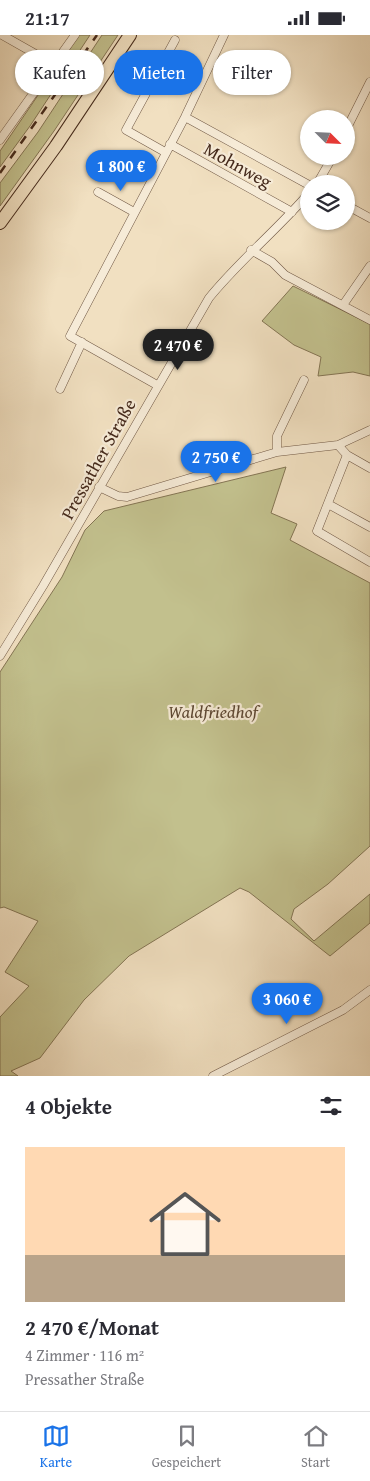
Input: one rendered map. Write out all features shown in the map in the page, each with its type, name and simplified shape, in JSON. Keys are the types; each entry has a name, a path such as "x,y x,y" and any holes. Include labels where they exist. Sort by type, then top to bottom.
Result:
{"main road":[{"path":"0,223 56,146 130,35"}],"street":[{"path":"2,35 28,50"},
{"path":"65,50 75,35"},
{"path":"157,385 70,336 185,117 224,35"},
{"path":"165,152 126,130 174,40"},
{"path":"355,112 370,83"},
{"path":"0,140 33,95"},
{"path":"185,117 300,180"},
{"name":"Mohnweg","path":"170,144 292,212"},
{"path":"98,192 134,212"},
{"name":"Pressather Straße","path":"0,656 209,298 251,250 300,203"},
{"path":"355,210 370,218"},
{"path":"251,250 272,262 285,275 370,320"},
{"path":"343,305 370,266"},
{"path":"60,389 82,342"},
{"path":"277,452 277,435 304,380"},
{"path":"99,487 118,496 127,497 277,452 338,445 370,430"},
{"path":"338,445 347,455 370,468"},
{"path":"347,455 317,531 370,561"},
{"path":"328,504 370,527"},
{"path":"213,1076 343,1010 370,990"}],"green space":[{"path":"79,35 90,35 80,50 69,50"},
{"path":"102,35 118,35 104,56 104,50 92,50"},
{"path":"38,95 50,95 0,167 0,151"},
{"path":"62,95 78,95 0,206 0,183"},
{"path":"293,286 370,324 370,376 353,372 318,376 321,357 294,345 262,321"},
{"name":"Waldfriedhof","path":"286,467 271,513 297,524 290,540 370,583 370,846 328,884 294,909 291,919 314,941 370,894 370,923 330,956 249,892 240,888 129,956 84,1000 40,1058 11,1071 18,1076 0,1076 0,1017 29,986 5,972 38,921 4,907 0,908 0,672 62,577 85,530 104,511"}],"railway":[{"path":"0,173 97,35"}]}
